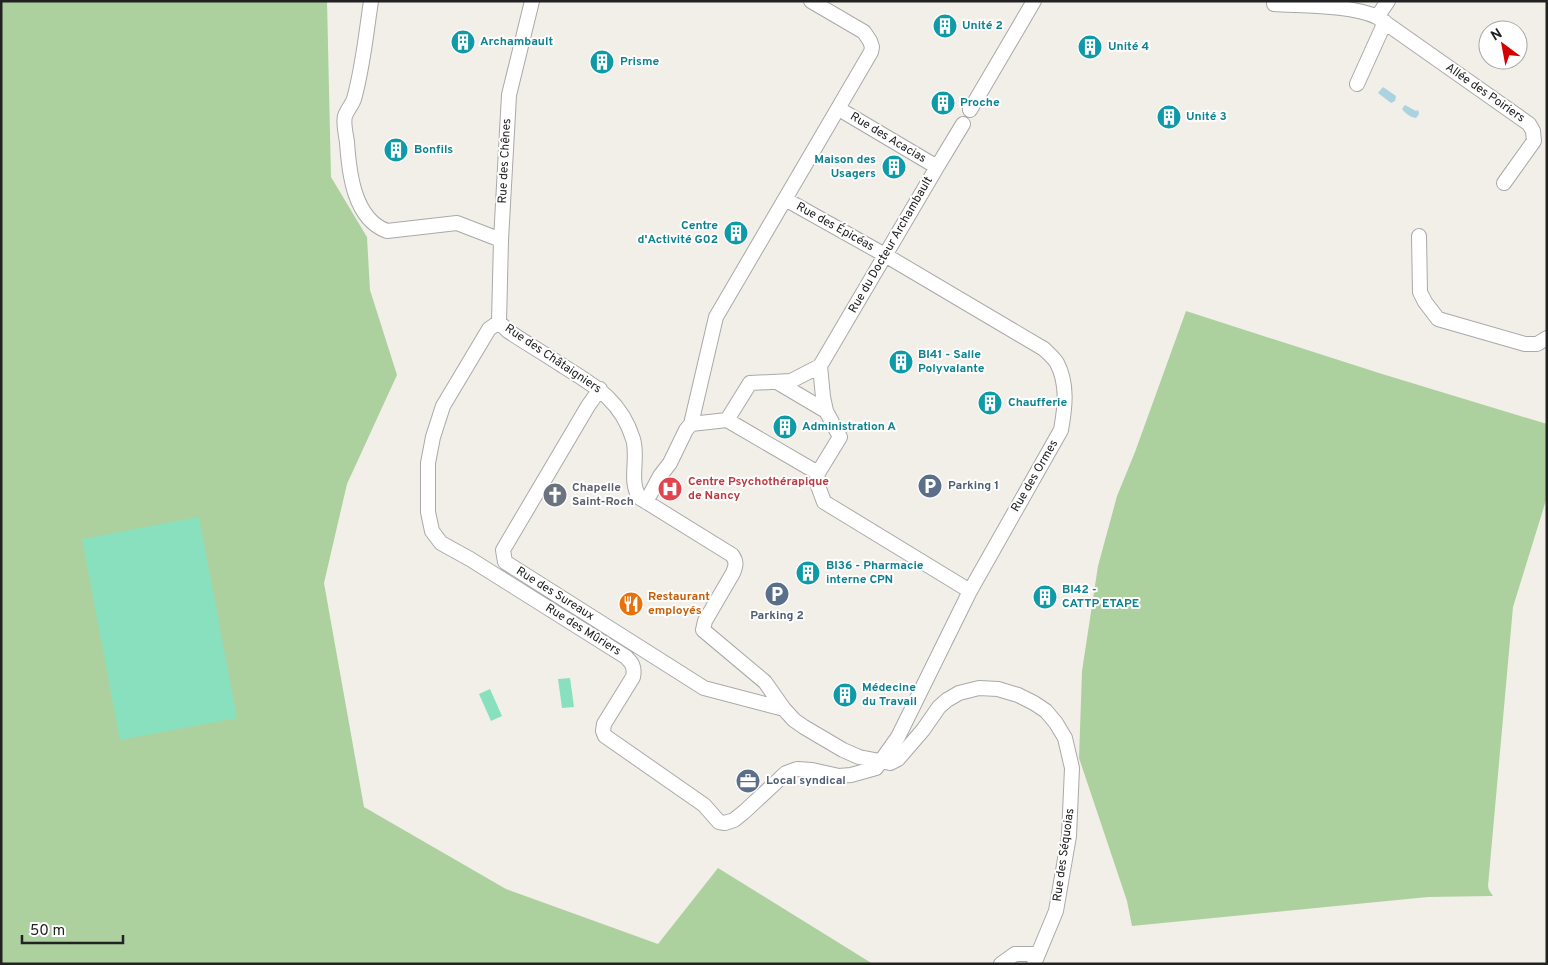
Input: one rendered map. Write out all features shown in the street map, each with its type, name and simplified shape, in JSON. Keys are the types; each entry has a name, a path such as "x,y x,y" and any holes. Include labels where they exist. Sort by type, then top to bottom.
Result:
{"street":[{"path":"372,1 353,101 344,117 348,163 355,194 367,216 377,228 387,231 457,223 501,240"},
{"name":"Rue des Chênes","path":"499,322 501,240 509,95 532,1"},
{"path":"646,502 691,424 716,317 872,47 864,32 810,1"},
{"path":"970,110 1034,1"},
{"path":"1357,84 1388,1"},
{"name":"Allée des Poiriers","path":"1274,3 1368,12 1529,124 1534,132 1534,140 1504,182"},
{"name":"Rue des Acacias","path":"838,108 936,167"},
{"name":"Rue du Docteur Archambault","path":"820,366 936,167 964,124"},
{"name":"Rue des Épicéas","path":"785,199 885,255"},
{"path":"1419,236 1420,292 1438,319 1525,344 1536,344 1547,338"},
{"name":"Rue des Ormes","path":"881,761 898,737 970,591 1061,430 1065,409 1064,386 1057,363 1044,349 885,255"},
{"name":"Rue des Châtaigniers","path":"499,322 508,331 600,389 614,404 628,425 634,441 636,454 635,492 646,502"},
{"name":"Rue des Mûriers","path":"499,322 489,329 443,406 433,437 428,463 428,512 432,531 441,544 470,559 626,657 632,663 634,669 633,676 604,724 603,731 606,736 704,805 719,822 725,823 734,820 744,812 786,773 797,769 839,776 851,775 876,768 881,761"},
{"path":"727,420 750,382 791,381 820,366 826,411 840,436 818,473 817,483 824,502 970,591"},
{"path":"777,382 826,411"},
{"name":"Rue des Sureaux","path":"600,389 588,406 503,550 505,562 704,688 784,709"},
{"path":"691,424 727,420 818,473"},
{"name":"Rue des Sureaux","path":"646,502 725,550 736,560 733,573 703,626 703,630 765,682 794,720 843,750 859,757 881,761"},
{"name":"Rue des Séquoias","path":"881,761 890,763 898,759 939,707 947,700 959,693 979,688 998,689 1034,702 1046,711 1056,723 1064,738 1072,768 1069,836 1056,911 1036,959"},
{"path":"1001,964 1014,954 1036,959"}],"green space":[{"path":"1,1 327,1 331,177 367,237 370,290 397,375 347,484 324,583 364,807 506,889 658,944 718,868 873,964 1,964"},
{"path":"1186,311 1379,373 1547,424 1547,497 1513,607 1488,886 1493,896 1428,897 1132,926 1127,901 1079,758 1082,671 1098,566 1117,496"},
{"path":"199,517 237,718 120,740 82,539"},
{"path":"570,678 574,707 562,708 558,679"},
{"path":"490,689 502,716 491,721 479,694"}],"water":[{"path":"1383,87 1396,96 1395,101 1391,103 1378,93"},
{"path":"1405,105 1416,111 1418,110 1419,114 1416,118 1410,116 1402,109"}],"place":[{"name":"Unité 2","path":"945,26"},
{"name":"Archambault","path":"463,42"},
{"name":"Unité 4","path":"1090,47"},
{"name":"Prisme","path":"602,62"},
{"name":"Proche","path":"943,103"},
{"name":"Unité 3","path":"1169,117"},
{"name":"Bonfils","path":"396,150"},
{"name":"Maison des Usagers","path":"894,167"},
{"name":"Centre d'Activité G02","path":"736,233"},
{"name":"BI41 - Salle Polyvalante","path":"901,362"},
{"name":"Chaufferie","path":"990,403"},
{"name":"Administration A","path":"785,427"},
{"name":"Parking 1","path":"930,486"},
{"name":"Centre Psychothérapique de Nancy","path":"670,489"},
{"name":"Chapelle Saint-Roch","path":"555,495"},
{"name":"BI36 - Pharmacie interne CPN","path":"808,573"},
{"name":"Parking 2","path":"777,594"},
{"name":"BI42 - CATTP ETAPE","path":"1045,597"},
{"name":"Restaurant employés","path":"631,604"},
{"name":"Médecine du Travail","path":"845,695"},
{"name":"Local syndical","path":"748,781"}]}
